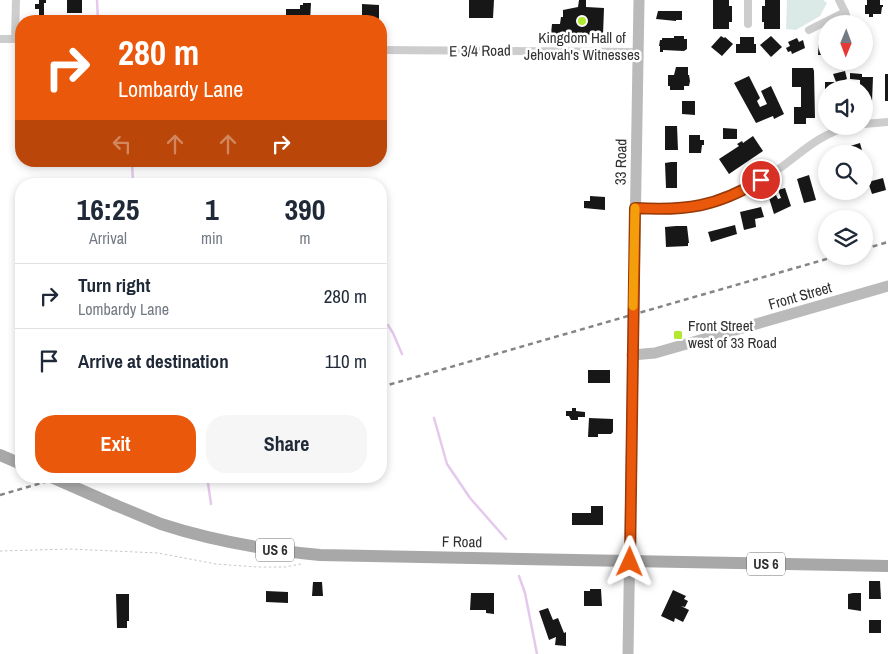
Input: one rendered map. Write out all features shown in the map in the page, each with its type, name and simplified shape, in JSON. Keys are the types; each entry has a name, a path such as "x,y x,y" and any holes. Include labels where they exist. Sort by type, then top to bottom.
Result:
{"main road":[{"name":"33 Road","path":"628,654 640,0"},
{"name":"Front Street","path":"632,356 655,353 888,286"},
{"name":"F Road","path":"65,483 115,505 184,530 238,544 304,554 354,557 888,566"}],"street":[{"path":"16,0 17,15"},
{"path":"748,0 748,24"},
{"path":"839,0 846,15"},
{"path":"809,30 845,12"},
{"path":"0,39 15,39"},
{"name":"E 3/4 Road","path":"387,50 638,52"},
{"path":"873,123 888,122"},
{"path":"635,208 685,209 728,198 777,170 826,135"}],"path":[{"path":"0,551 70,549 158,552 216,564 257,567 301,565 304,554"}],"shaded area":[{"path":"787,0 823,0 827,3 818,17 796,30 786,29"}],"building":[{"path":"39,0 46,0 46,3 44,3 44,15 39,15 39,9 35,9 35,4 39,4"},
{"path":"67,0 82,0 82,13 67,13"},
{"path":"469,0 494,0 493,18 469,18"},
{"name":"Kingdom Hall of Jehovah's Witnesses","path":"579,0 586,0 586,7 604,8 603,35 551,34 552,24 560,24 563,10 578,7"},
{"path":"713,0 729,0 729,6 732,6 732,22 729,22 729,29 713,29"},
{"path":"765,0 780,0 780,29 764,29 762,6 765,6"},
{"path":"867,0 880,0 880,5 883,5 881,14 865,14 865,5 867,5"},
{"path":"303,3 311,3 310,15 286,15 286,9 300,9 300,5 303,5"},
{"path":"362,4 379,5 379,15 362,15"},
{"path":"658,11 682,11 682,20 656,19"},
{"path":"674,36 684,36 684,39 687,39 687,49 684,51 663,50 663,52 660,52 660,40 662,38 674,38"},
{"path":"721,36 733,44 722,56 711,47"},
{"path":"771,36 782,47 771,57 760,45"},
{"path":"740,37 754,37 756,53 736,53 736,44 740,44"},
{"path":"797,38 799,42 803,40 805,48 792,54 786,48 790,46 788,42"},
{"path":"676,67 688,67 690,81 689,86 684,86 684,90 670,90 670,86 668,86 668,75 674,75"},
{"path":"792,68 813,68 814,71 815,118 806,118 806,124 794,124 794,107 801,107 801,87 792,87"},
{"path":"845,71 847,79 835,80 833,74"},
{"path":"850,73 862,74 862,77 873,77 873,80 850,79"},
{"path":"885,74 888,74 888,101 885,101"},
{"path":"749,76 760,98 757,101 760,107 767,104 761,91 771,86 784,114 774,119 773,116 756,123 734,83"},
{"path":"682,101 695,101 695,115 682,114"},
{"path":"665,126 677,126 678,150 665,150"},
{"path":"723,128 737,129 737,139 723,139"},
{"path":"689,135 700,135 700,140 704,140 701,153 689,153"},
{"path":"753,136 763,151 729,174 719,159 739,146 737,144 742,141 743,143"},
{"path":"677,162 677,188 666,188 665,163"},
{"path":"809,175 816,200 804,203 797,179"},
{"path":"883,178 886,190 873,194 873,181"},
{"path":"785,188 791,206 774,214 769,198 776,195 778,199 781,198 778,190"},
{"path":"590,196 605,197 605,210 584,208 584,201 590,201"},
{"path":"761,207 764,217 755,219 756,227 744,230 740,212"},
{"path":"735,225 737,234 711,242 708,232"},
{"path":"687,226 688,246 666,247 665,227"},
{"path":"588,370 610,370 610,383 588,383"},
{"path":"572,408 576,408 576,411 585,412 585,417 571,420 569,416 566,416 566,411 572,411"},
{"path":"589,418 613,419 613,432 611,434 598,434 598,437 588,437"},
{"path":"591,506 603,506 603,525 572,525 572,513 591,513"},
{"path":"869,581 880,581 881,599 869,599"},
{"path":"313,582 322,582 323,596 312,596"},
{"path":"590,589 601,589 602,606 584,606 584,591 590,591"},
{"path":"673,590 686,596 684,599 688,601 685,607 681,606 689,610 683,622 675,618 674,622 661,616"},
{"path":"266,591 288,592 288,603 266,602"},
{"path":"471,593 494,593 494,614 486,613 486,610 470,610"},
{"path":"861,593 861,611 848,609 848,594"},
{"path":"116,594 129,594 129,621 127,621 127,628 117,628"},
{"path":"548,608 553,620 558,618 564,633 566,632 566,646 555,645 556,637 549,640 539,611"},
{"path":"869,620 881,620 881,633 869,633"}],"waterway":[{"path":"97,0 98,15"},
{"path":"132,167 133,178"},
{"path":"388,325 402,354"},
{"path":"434,418 447,464 470,498 506,539"},
{"path":"208,483 211,504"},
{"path":"519,576 525,593 537,654"}],"railway":[{"path":"873,246 888,242"},
{"path":"387,385 818,261"},
{"path":"0,495 42,483"}],"slow traffic":[{"path":"633,306 635,208"}],"place":[{"name":"Kingdom Hall of Jehovah's Witnesses","path":"582,21"},
{"name":"Front Street west of 33 Road","path":"678,335"}],"route":[{"path":"630,562 635,208 685,209 706,205 728,198 761,180"}]}
